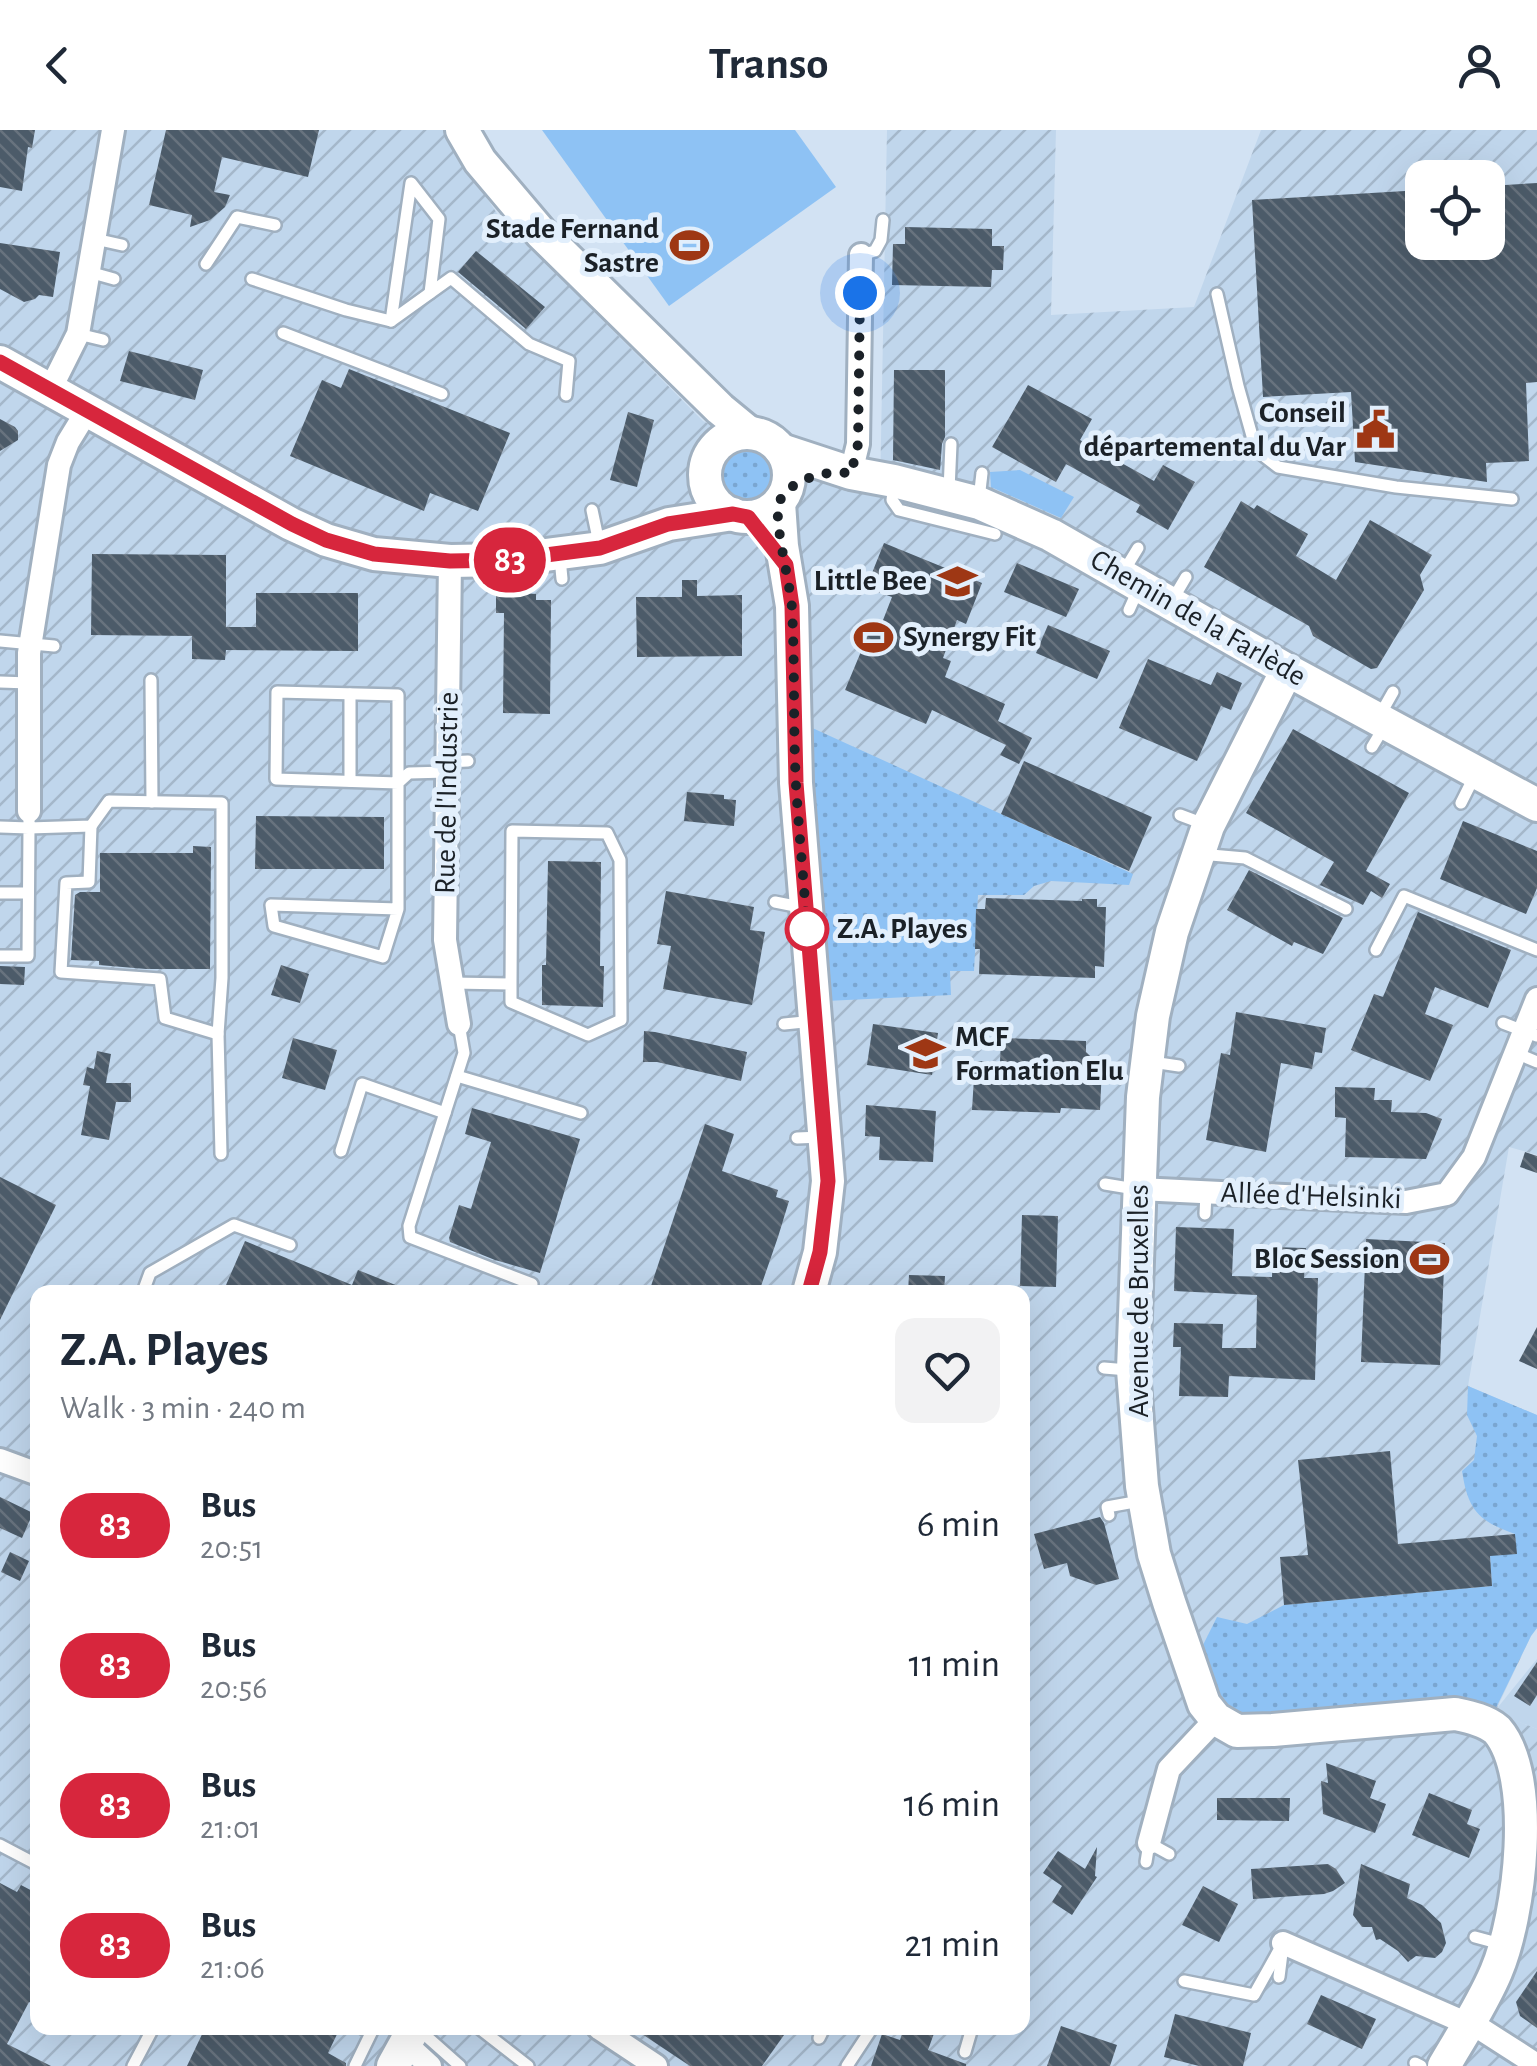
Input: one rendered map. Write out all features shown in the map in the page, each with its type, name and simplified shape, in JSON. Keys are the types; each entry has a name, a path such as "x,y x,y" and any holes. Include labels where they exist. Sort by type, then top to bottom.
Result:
{"street":[{"path":"50,390 78,334 113,130"},
{"path":"462,130 480,161 541,233 654,346 748,432"},
{"path":"847,472 858,444 861,255"},
{"path":"654,346 704,419 714,448"},
{"path":"0,362 87,411 197,483 292,524 326,545 374,554 560,566 600,548 658,532 770,510 783,495"},
{"path":"29,819 29,683 42,645 38,541 59,465 87,411"},
{"path":"786,565 741,516 716,503 706,484 708,459 729,436 761,434 782,450 789,468 779,521 786,565 792,606 801,694 790,905 828,1181 820,1252 811,1285"},
{"name":"Chemin de la Farlède","path":"782,450 847,472 970,490 997,530 1051,535 1218,624 1287,670 1537,805"},
{"name":"Chemin de la Farlède","path":"783,495 828,473 847,472"},
{"path":"658,532 688,507 706,484"},
{"name":"Rue de l'Industrie","path":"431,556 454,765 445,940 459,1024"},
{"name":"Avenue de Bruxelles","path":"1216,1719 1204,1704 1172,1610 1154,1554 1144,1500 1145,1440 1129,1354 1142,1267 1139,1190 1143,1096 1172,932 1196,830 1232,778 1287,670"},
{"name":"Allée d'Helsinki","path":"1139,1190 1205,1203 1260,1202 1301,1196 1406,1202 1418,1209 1447,1194 1474,1158 1537,999"},
{"path":"0,1460 30,1471"},
{"path":"1155,1853 1172,1780 1170,1769 1216,1719 1238,1730 1383,1729 1428,1725 1454,1714 1496,1728 1528,1761 1522,1874 1513,1923 1490,1941 1496,1972 1470,2022 1426,2065"},
{"path":"1283,1944 1470,2022 1503,2052 1537,2065"},
{"path":"610,2035 656,2066"},
{"path":"407,2041 430,2066"}],"lane":[{"path":"391,321 411,184 439,219 430,293"},
{"path":"206,264 237,217 275,225"},
{"path":"861,255 875,251 881,240 883,220"},
{"path":"95,239 122,245"},
{"path":"89,272 114,279"},
{"path":"252,279 391,321 451,278 529,344 569,361 566,396"},
{"path":"1218,294 1256,450 1278,467 1396,487 1512,499"},
{"path":"283,333 442,394"},
{"path":"78,334 102,340"},
{"path":"951,444 970,490"},
{"path":"894,481 892,500 899,510 997,530"},
{"path":"592,510 600,548"},
{"path":"0,641 42,645"},
{"path":"151,680 152,802"},
{"path":"0,682 29,683"},
{"path":"398,908 271,905 274,926 383,957 398,908 398,783 398,695 277,692 276,779 398,783 409,773 454,765"},
{"path":"350,694 350,782"},
{"path":"1461,803 1476,773"},
{"path":"218,1034 164,1018 160,979 61,972 66,883 89,882 91,826 109,802 222,803 222,978 218,1034 222,1154"},
{"path":"0,827 29,819 91,826"},
{"path":"0,956 28,956 29,819"},
{"path":"1196,830 1212,855 1245,858 1346,908"},
{"path":"512,832 607,833 620,860 621,1020 588,1034 511,1002 511,984 512,832"},
{"path":"0,893 28,893"},
{"path":"1376,950 1404,896 1537,950"},
{"path":"452,983 511,984"},
{"path":"459,1024 464,1053 409,1226 410,1236 532,1284"},
{"path":"457,1076 580,1113"},
{"path":"341,1151 362,1084 445,1113"},
{"path":"1105,1184 1139,1190"},
{"path":"146,1285 150,1273 234,1225 290,1245"},
{"path":"1109,1516 1107,1507 1144,1500"},
{"path":"0,1845 30,1861"},
{"path":"1279,1977 1283,1944"},
{"path":"1184,1980 1254,1995 1283,1944"},
{"path":"134,2066 150,2035"},
{"path":"354,2066 370,2035"},
{"path":"488,2035 528,2066"},
{"path":"848,2066 868,2035"},
{"path":"965,2052 970,2035"},
{"path":"407,2041 460,2066"}],"shaded area":[{"path":"0,130 443,130 498,215 703,421 825,482 880,491 887,130 1056,130 1051,315 1194,307 1261,130 1537,130 1537,1155 1509,1147 1468,1386 1537,1415 1537,1628 1495,1712 1537,1729 1537,2066 0,2066"},
{"name":"Stade Fernand Sastre","path":"542,130 795,130 836,187 669,306"},
{"path":"739,434 755,434 781,452 788,475 785,491 776,504 755,516 739,516 713,498 706,483 706,467 724,441"},
{"path":"1020,470 1074,497 1061,518 991,487 990,472"},
{"path":"808,726 1133,874 1129,885 1051,881 1034,886 1024,895 978,895 974,971 950,971 951,995 826,1001"},
{"path":"1468,1386 1537,1415 1537,1628 1494,1712 1467,1698 1434,1697 1300,1713 1237,1713 1216,1693 1200,1651 1217,1617 1247,1624 1284,1605 1492,1586 1490,1555 1516,1553 1515,1534 1484,1519 1468,1495 1462,1471 1474,1460 1477,1436 1467,1415"},
{"path":"1537,1659 1537,1729 1494,1712"}],"building":[{"path":"0,130 35,130 32,148 28,147 22,191 0,187"},
{"path":"166,130 319,130 308,177 222,157 214,192 230,195 225,207 210,220 190,227 192,215 149,205"},
{"path":"1537,183 1537,382 1526,383 1529,461 1486,463 1487,482 1355,462 1351,392 1263,397 1252,200 1405,191 1405,260 1505,260 1505,185"},
{"path":"905,227 992,229 992,246 1004,246 1003,270 992,270 991,287 892,285 893,244 905,244"},
{"path":"0,243 60,252 53,297 39,295 24,302 0,289"},
{"path":"476,251 545,307 526,329 458,272"},
{"path":"129,351 203,370 195,400 120,381"},
{"path":"349,369 510,433 478,511 430,493 424,511 290,456 322,380 341,388"},
{"path":"894,370 945,370 945,437 940,470 893,460"},
{"path":"1028,385 1092,419 1080,440 1154,481 1163,465 1195,482 1168,530 1136,512 1140,505 1066,464 1056,482 992,447"},
{"path":"628,412 654,420 637,487 610,480"},
{"path":"0,419 15,427 18,440 0,451"},
{"path":"1241,501 1254,509 1257,505 1308,534 1296,556 1336,580 1370,520 1432,555 1420,575 1424,590 1377,668 1371,669 1313,636 1309,626 1204,567"},
{"path":"884,543 982,583 966,624 957,620 943,658 951,661 945,677 1005,704 998,721 1032,738 1019,764 1000,755 1006,745 932,710 926,724 845,690 870,630 878,633 892,597 866,588"},
{"path":"92,554 226,555 226,627 256,627 256,593 358,593 358,651 226,650 225,660 192,659 192,636 91,635"},
{"path":"1017,563 1079,589 1066,617 1004,592"},
{"path":"682,580 697,580 697,596 742,595 742,656 637,657 636,597 682,597"},
{"path":"496,591 536,594 536,600 551,600 550,714 503,713 504,613 496,613"},
{"path":"1048,625 1110,651 1097,679 1036,653"},
{"path":"1148,659 1211,685 1217,672 1242,683 1231,710 1221,706 1197,761 1119,728"},
{"path":"1293,729 1409,793 1366,871 1390,884 1382,898 1371,891 1363,905 1320,885 1334,862 1246,813"},
{"path":"1024,761 1152,817 1129,871 1001,814"},
{"path":"687,792 724,795 724,799 736,800 734,826 684,821"},
{"path":"256,816 384,817 384,869 255,869"},
{"path":"1463,821 1537,851 1537,888 1526,914 1440,879"},
{"path":"193,846 211,847 210,969 146,969 71,960 75,895 100,892 100,853 193,853"},
{"path":"548,861 601,862 603,1007 542,1005"},
{"path":"1249,870 1343,918 1323,954 1294,942 1292,946 1227,910"},
{"path":"666,891 754,907 750,930 765,932 752,1005 663,989 671,946 657,944"},
{"path":"986,898 1097,899 1097,907 1106,907 1104,967 1095,966 1095,978 979,974 976,909 985,909"},
{"path":"1418,912 1511,950 1488,1008 1435,987 1425,1014 1453,1025 1430,1081 1351,1050 1374,994 1383,997"},
{"path":"281,965 309,974 300,1003 271,995"},
{"path":"0,966 25,967 24,985 0,984"},
{"path":"1236,1012 1326,1028 1322,1053 1315,1052 1312,1069 1281,1063 1266,1152 1206,1140 1221,1053 1230,1055"},
{"path":"873,1024 938,1033 932,1075 867,1065"},
{"path":"644,1031 747,1052 741,1081 643,1062"},
{"path":"293,1038 337,1050 325,1090 282,1078"},
{"path":"1001,1038 1086,1041 1086,1052 1102,1067 1100,1110 972,1110 975,1061 1000,1062"},
{"path":"97,1051 111,1054 106,1083 131,1083 131,1102 116,1102 109,1140 81,1135 90,1086 83,1085 87,1067 94,1069"},
{"path":"1335,1087 1375,1088 1374,1100 1392,1100 1391,1112 1426,1113 1442,1119 1426,1159 1345,1157 1346,1118 1335,1117"},
{"path":"866,1105 936,1111 933,1162 879,1160 880,1137 865,1136"},
{"path":"472,1108 580,1139 540,1273 450,1242 459,1205 471,1209 491,1142 465,1134"},
{"path":"705,1124 734,1134 722,1171 778,1190 776,1197 789,1201 761,1285 651,1285"},
{"path":"1525,1152 1537,1156 1537,1173 1520,1167"},
{"path":"0,1177 56,1205 0,1320"},
{"path":"1022,1215 1058,1216 1056,1287 1020,1285"},
{"path":"1176,1227 1234,1229 1232,1276 1272,1277 1273,1247 1306,1248 1304,1278 1318,1278 1315,1380 1229,1376 1228,1397 1179,1396 1181,1347 1173,1347 1174,1323 1223,1324 1222,1348 1256,1348 1257,1295 1174,1291"},
{"path":"1366,1239 1445,1243 1440,1365 1361,1362"},
{"path":"245,1241 352,1285 226,1285"},
{"path":"358,1270 396,1285 352,1285"},
{"path":"909,1275 945,1276 944,1285 908,1285"},
{"path":"1537,1327 1537,1369 1519,1361"},
{"path":"1390,1451 1398,1544 1515,1534 1517,1554 1490,1556 1492,1586 1284,1605 1280,1557 1308,1555 1298,1460"},
{"path":"0,1497 30,1512 22,1538 0,1528"},
{"path":"1100,1517 1119,1579 1096,1585 1070,1576 1067,1563 1044,1569 1034,1534"},
{"path":"10,1552 29,1561 20,1581 1,1572"},
{"path":"1537,1662 1537,1695 1530,1706 1514,1696"},
{"path":"1326,1763 1376,1781 1370,1798 1386,1804 1375,1833 1323,1814 1321,1781 1328,1783"},
{"path":"1429,1793 1472,1810 1467,1824 1480,1829 1469,1858 1412,1835"},
{"path":"1217,1798 1290,1798 1289,1821 1217,1820"},
{"path":"1097,1847 1097,1877 1072,1915 1052,1902 1062,1886 1043,1873 1058,1851 1085,1869"},
{"path":"1328,1864 1345,1883 1333,1891 1253,1899 1251,1869"},
{"path":"1361,1864 1410,1884 1407,1898 1422,1905 1441,1923 1446,1943 1435,1958 1416,1956 1408,1962 1398,1951 1376,1940 1372,1927 1362,1927 1353,1915"},
{"path":"0,1883 17,1892 21,1885 30,1890 30,2002 7,2044 51,2066 0,2066"},
{"path":"1203,1886 1238,1904 1219,1942 1182,1925"},
{"path":"1537,1971 1537,2028 1520,2016 1516,2002"},
{"path":"1321,1995 1376,2019 1362,2049 1307,2024"},
{"path":"1175,2014 1251,2033 1243,2066 1199,2066 1164,2057"},
{"path":"1061,2026 1117,2045 1110,2066 1047,2066"},
{"path":"202,2035 337,2035 328,2053 346,2063 346,2066 187,2066"},
{"path":"644,2035 784,2035 762,2066 690,2066"},
{"path":"882,2035 900,2040 902,2035 933,2035 928,2050 966,2066 871,2066"}],"bus line":[{"name":"83","path":"0,362 292,524 326,540 374,554 450,561 507,560 600,548 668,524 733,514 748,517 786,565 792,606 796,783 828,1181 820,1252 811,1285"}],"place":[{"name":"Stade Fernand Sastre","path":"689,246"},
{"name":"Conseil départemental du Var","path":"1376,430"},
{"name":"Little Bee","path":"957,581"},
{"name":"Synergy Fit","path":"873,637"},
{"name":"Z.A. Playes","path":"807,929"},
{"name":"MCF Formation Elu","path":"925,1054"},
{"name":"Bloc Session","path":"1430,1259"}],"route":[{"path":"807,929 796,783 792,606 778,503 788,488 813,477 851,474 858,444 860,293"}]}
